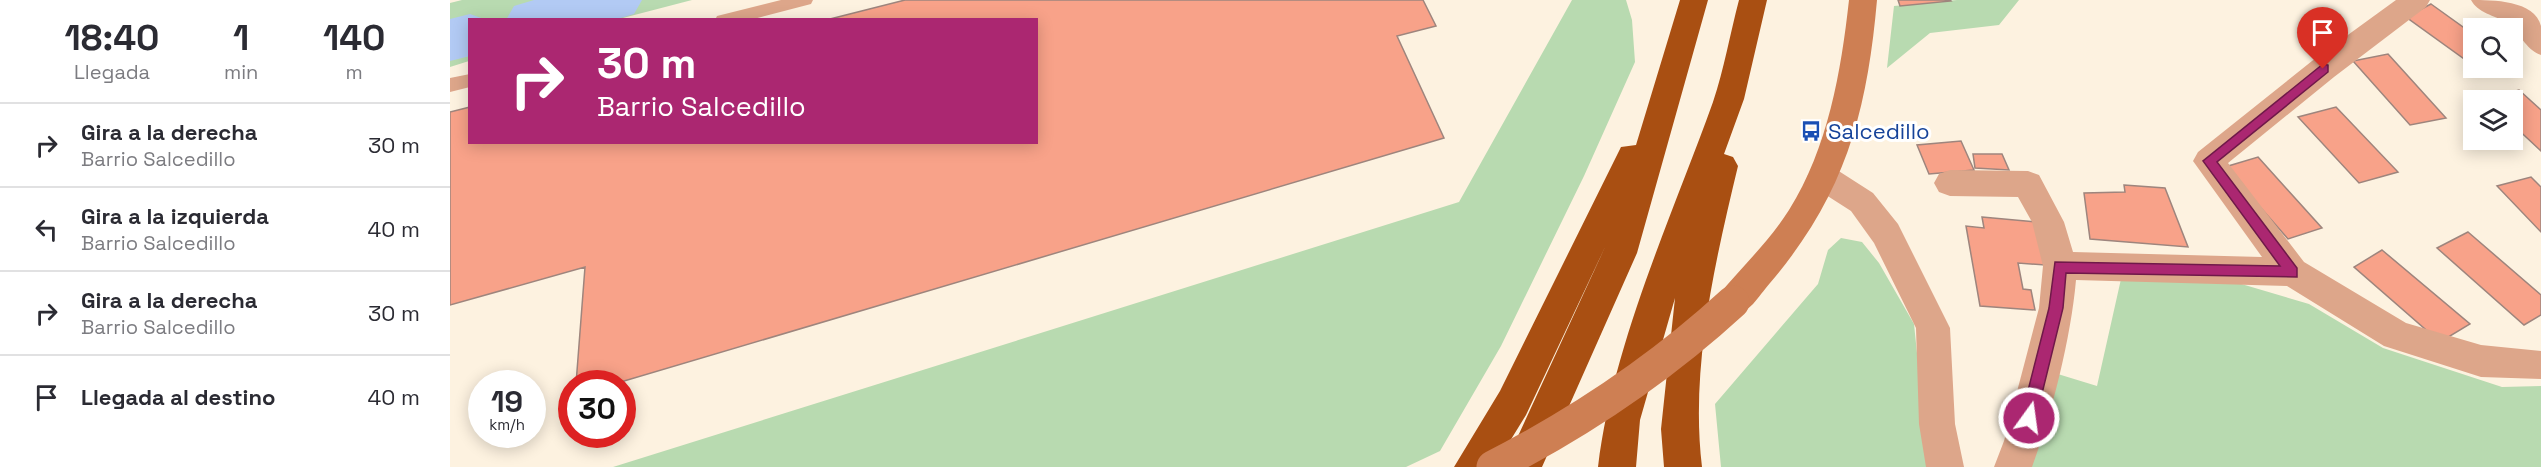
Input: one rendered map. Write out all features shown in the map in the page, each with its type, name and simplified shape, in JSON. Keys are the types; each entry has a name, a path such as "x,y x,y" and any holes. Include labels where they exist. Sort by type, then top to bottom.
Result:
{"highway":[{"path":"1522,467 1620,253 1694,0"},
{"path":"1617,467 1622,420 1670,256 1729,99 1754,0"},
{"path":"1473,467 1513,403 1622,177 1679,50"},
{"path":"1683,467 1679,429 1694,281 1721,173 1729,99"}],"street":[{"path":"1492,467 1572,425 1648,375 1686,346 1733,302 1799,220 1823,177 1845,118 1858,52 1863,0"},
{"path":"2416,0 2323,69 2209,161 2292,272 2396,335 2481,361 2536,365"},
{"path":"2485,0 2519,18 2541,44"},
{"path":"1823,177 1862,202 1886,234 1933,328 1937,424 1945,467"},
{"path":"1950,183 2028,184 2048,222 2060,267 2056,308 2023,441 2013,467"},
{"path":"2060,267 2292,272"}],"lane":[{"path":"731,18 805,0"},
{"path":"450,85 468,80"}],"green space":[{"path":"462,0 692,0 623,18 468,18 468,61 450,67 450,3"},
{"path":"1572,0 1626,0 1632,20 1635,62 1584,176 1501,346 1440,451 1406,467 613,467 1459,202"},
{"path":"1957,0 2019,0 1999,25 1930,33 1887,68 1894,6"},
{"path":"1841,238 1862,242 1879,263 1914,324 1931,467 1721,467 1715,404 1818,284 1828,250"},
{"path":"2121,279 2238,283 2309,304 2383,348 2502,387 2541,386 2541,467 2021,467 2048,371 2097,386"}],"building":[{"path":"905,0 1423,0 1436,26 1397,36 1444,138 636,377 636,370 577,370 585,267 450,305 450,112 468,108 468,144 1038,144 1038,18 834,18"},
{"path":"1898,0 1950,0 1951,1 1900,6"},
{"path":"2431,4 2463,27 2463,58 2406,17"},
{"path":"2388,54 2446,118 2410,125 2353,61"},
{"path":"2523,94 2541,110 2541,151 2523,134"},
{"path":"2336,107 2398,172 2359,183 2298,117"},
{"path":"1961,141 1974,170 1929,174 1917,145"},
{"path":"1973,154 2002,154 2009,170 1975,168"},
{"path":"2258,157 2322,228 2288,239 2225,167"},
{"path":"2531,177 2541,187 2541,232 2497,186"},
{"path":"2124,185 2165,188 2188,247 2090,239 2084,193 2125,192"},
{"path":"1982,217 2036,222 2045,265 2018,263 2023,289 2031,290 2035,310 1980,306 1966,226 1984,228"},
{"path":"2468,232 2541,295 2541,315 2524,325 2437,248"},
{"path":"2382,250 2470,324 2440,342 2354,267"}],"waterway":[{"path":"542,18 614,0"},
{"path":"450,40 468,36"}],"place":[{"name":"Salcedillo","path":"1811,131"}],"route":[{"path":"2029,418 2056,308 2060,267 2292,272 2209,161 2323,69"}]}
